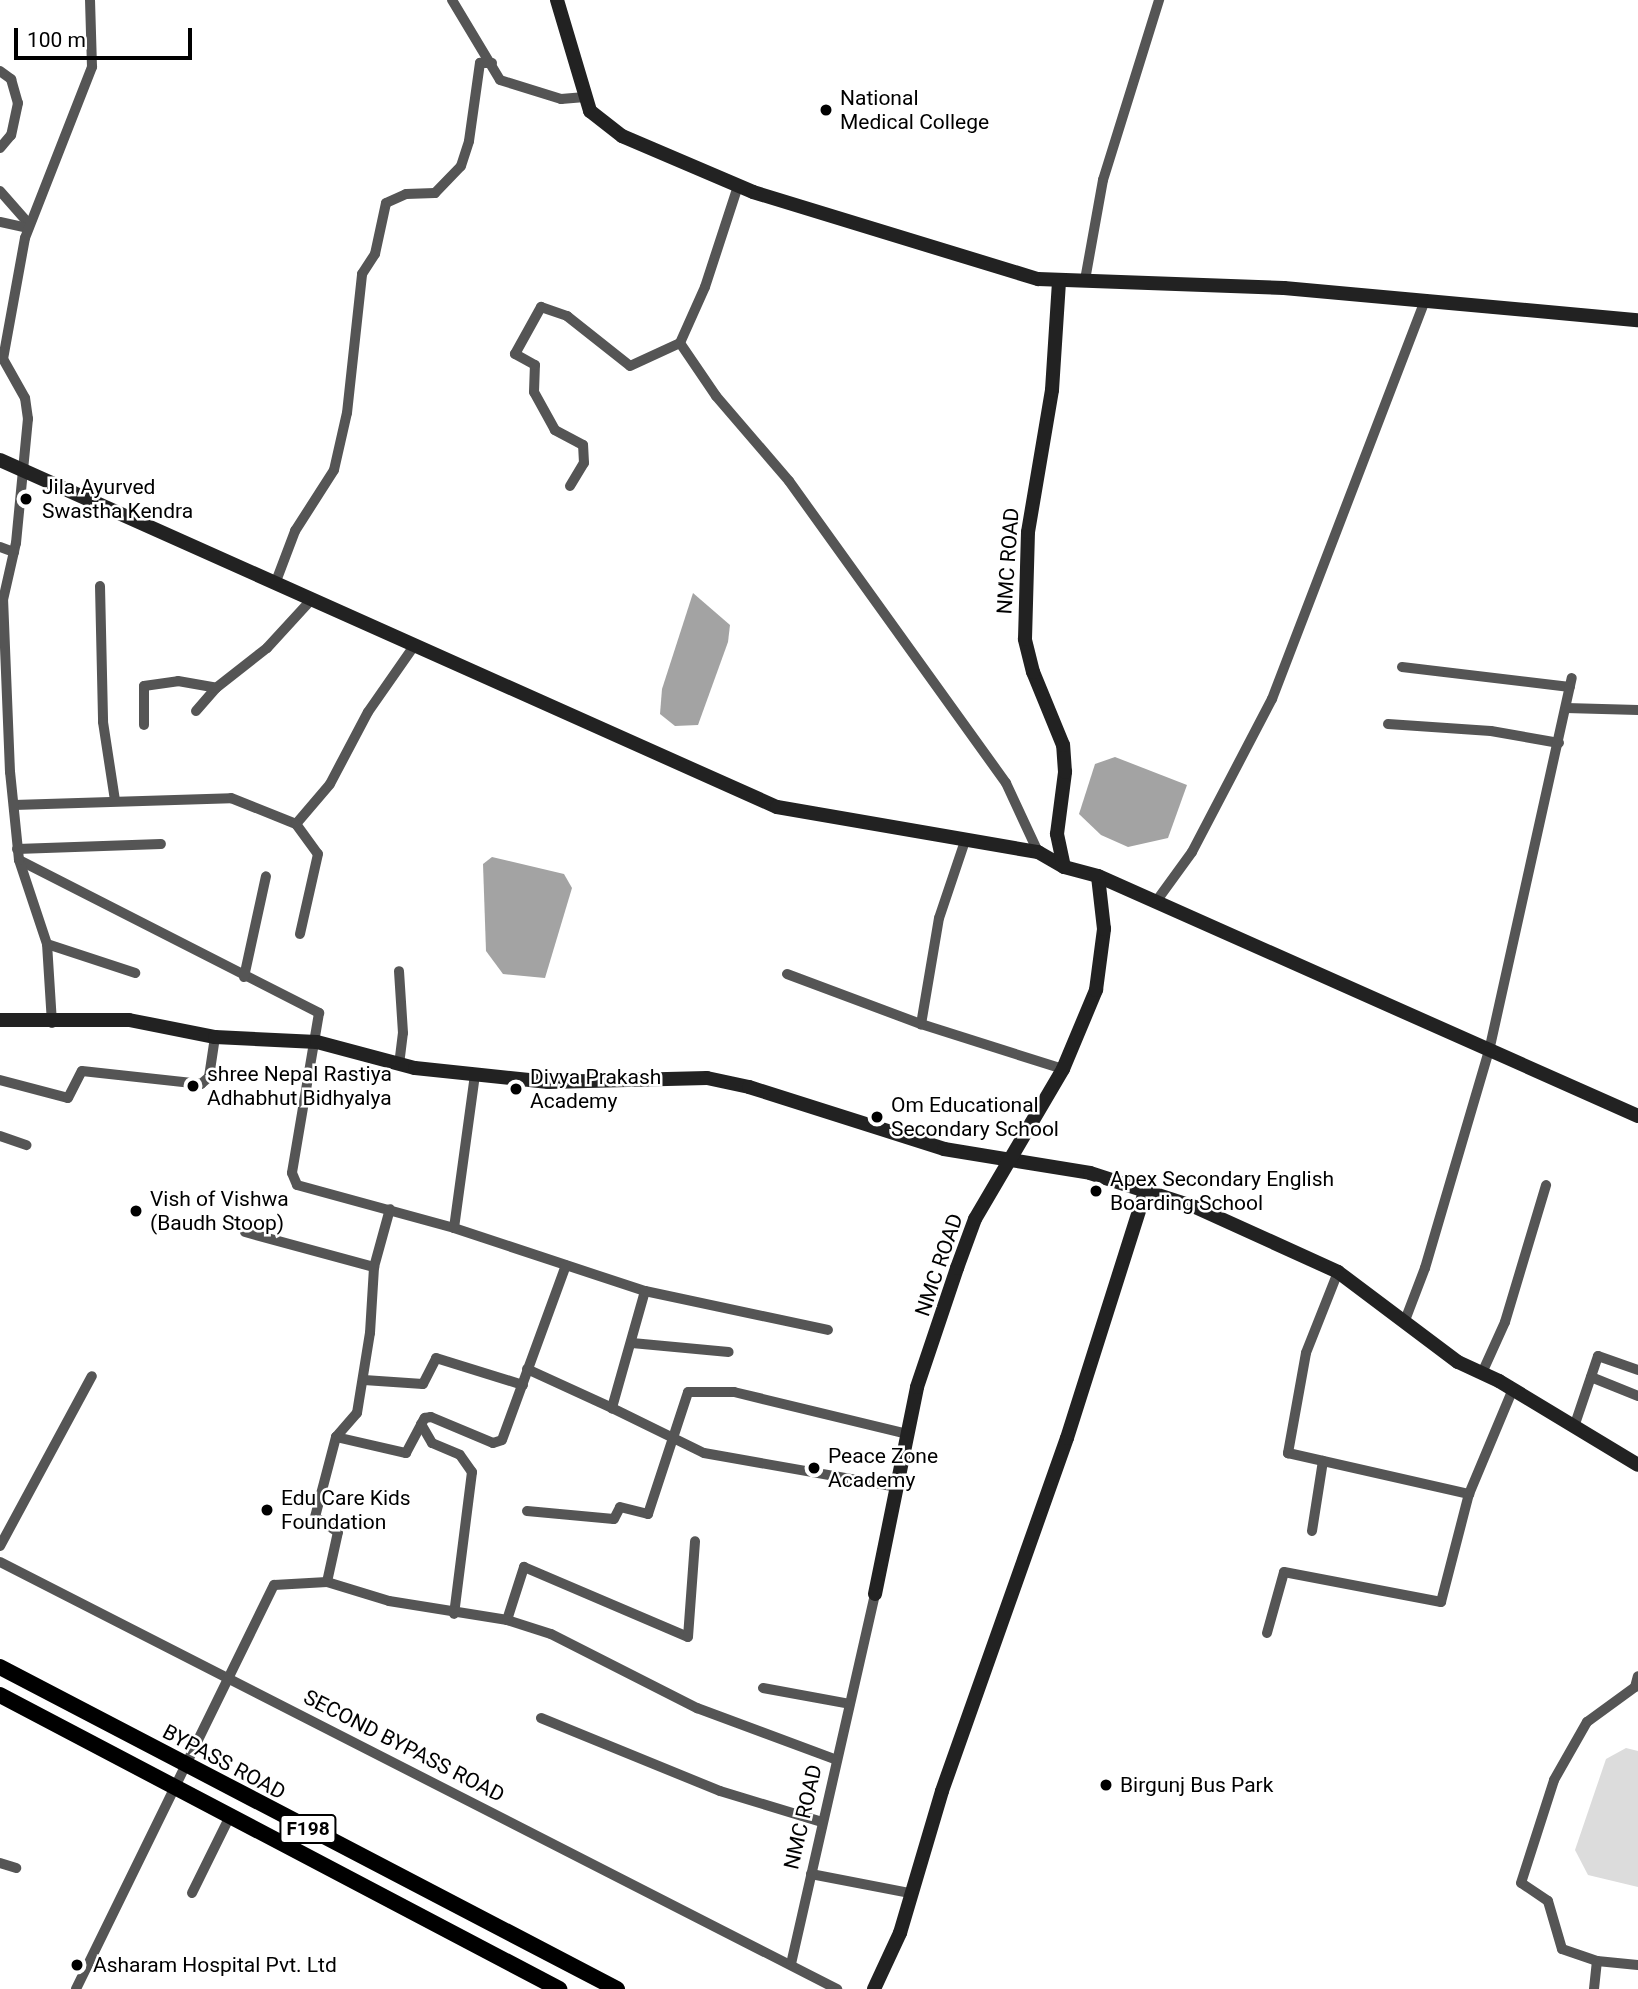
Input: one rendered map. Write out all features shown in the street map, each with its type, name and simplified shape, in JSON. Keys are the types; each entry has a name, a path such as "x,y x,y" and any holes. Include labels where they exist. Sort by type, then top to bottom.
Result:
{"main road":[{"name":"BYPASS ROAD","path":"0,1667 184,1766 617,1989"},
{"name":"F198","path":"0,1695 559,1989"}],"street":[{"path":"52,1023 47,944 17,849 3,687 3,600 14,552 25,473 25,398 3,359 28,226 92,67 90,0"},
{"path":"452,0 492,62 500,80 561,99 585,97"},
{"path":"557,0 585,97 605,126 622,136 738,186 1059,281 1271,287 1638,320"},
{"path":"1086,280 1102,180 1160,0"},
{"path":"275,584 295,531 334,470 347,413 362,274 375,254 386,203 406,194 435,193 461,166 469,141 480,63 492,62"},
{"path":"0,71 11,79 18,103 11,135 0,148"},
{"path":"570,486 584,463 583,445 555,429 534,392 535,365 515,354 541,307 567,316 631,366 680,343 705,287 738,186"},
{"path":"0,191 28,226"},
{"path":"0,222 28,226"},
{"name":"NMC ROAD","path":"1059,281 1052,390 1028,532 1023,600 1033,672 1063,745 1065,772 1057,834 1064,867"},
{"path":"1156,903 1192,852 1272,699 1425,301"},
{"path":"680,343 716,396 789,481 1006,783 1038,852"},
{"path":"0,460 777,807 1038,852 1064,867 1098,876 1638,1116"},
{"path":"0,547 14,552"},
{"path":"100,586 103,722 115,800"},
{"path":"196,711 216,688 267,648 311,600"},
{"path":"296,824 330,784 368,712 414,646"},
{"path":"1402,667 1571,683 1489,1051 1425,1268 1404,1323"},
{"path":"144,725 144,686 178,681 216,688"},
{"path":"1566,708 1638,710"},
{"path":"1388,724 1491,731 1559,743"},
{"path":"14,805 231,797 296,824 318,854 300,934"},
{"path":"921,1024 939,918 966,838"},
{"path":"17,849 161,844"},
{"path":"19,860 244,978 319,1013 317,1042 294,1181 454,1228 645,1291 828,1330"},
{"path":"244,978 266,876"},
{"name":"NMC ROAD","path":"791,1964 875,1594 917,1387 975,1219 1063,1069 1096,990 1104,929 1098,876"},
{"path":"47,944 135,973"},
{"path":"399,1065 403,1033 400,971"},
{"path":"787,974 921,1024 1063,1069"},
{"path":"0,1020 52,1023 129,1020 215,1037 317,1042 399,1065 548,1082 706,1078 749,1087 944,1149 1012,1159 1146,1189 1338,1272 1458,1362 1513,1389 1638,1465"},
{"path":"0,1080 68,1098 82,1072 201,1084 209,1077 215,1037"},
{"path":"454,1228 475,1075"},
{"path":"0,1136 26,1145"},
{"path":"1482,1373 1505,1322 1546,1185"},
{"path":"874,1989 900,1933 910,1893 1066,1438 1146,1189"},
{"path":"327,1582 338,1532 315,1517 336,1437 357,1413 364,1380 374,1266 390,1209"},
{"path":"246,1232 374,1266"},
{"path":"336,1437 406,1453 421,1424 431,1417 498,1443 523,1385 566,1265"},
{"path":"1338,1272 1306,1353 1288,1453 1469,1494"},
{"path":"612,1408 645,1291"},
{"path":"632,1343 729,1352"},
{"path":"1574,1427 1598,1356 1638,1370"},
{"path":"364,1380 422,1384 436,1358 523,1385"},
{"path":"527,1369 704,1453 775,1468 896,1487"},
{"path":"0,1546 92,1376"},
{"path":"1591,1377 1638,1396"},
{"path":"1267,1633 1284,1572 1441,1602 1469,1494 1513,1389"},
{"path":"527,1511 614,1519 620,1507 648,1514 688,1392 734,1392 907,1434"},
{"path":"421,1424 432,1443 460,1455 472,1472 454,1614"},
{"path":"1312,1531 1323,1461"},
{"path":"507,1620 524,1567 688,1637 695,1541"},
{"name":"SECOND BYPASS ROAD","path":"0,1562 837,1989"},
{"path":"76,1989 173,1786 274,1586 327,1582 454,1614 507,1620 551,1634 697,1708 837,1760"},
{"path":"1638,1675 1635,1687 1587,1722 1554,1780 1521,1883 1548,1901 1562,1949 1597,1961 1638,1965"},
{"path":"763,1688 850,1704"},
{"path":"541,1718 720,1791 822,1822"},
{"path":"192,1893 230,1816"},
{"path":"0,1863 16,1868"},
{"path":"811,1874 910,1893"},
{"path":"1594,1989 1597,1961"}],"shaded area":[{"path":"693,593 730,625 728,642 698,725 675,726 660,714 662,689"},
{"path":"1115,757 1187,785 1168,838 1128,847 1101,835 1079,814 1095,764"},
{"path":"492,857 564,874 572,888 545,978 503,974 486,951 483,864"},
{"path":"1626,1748 1638,1751 1638,1887 1588,1875 1575,1850 1606,1759"}],"place":[{"name":"National Medical College","path":"826,110"},
{"name":"Jila Ayurved Swastha Kendra","path":"26,499"},
{"name":"shree Nepal Rastiya Adhabhut Bidhyalya","path":"193,1086"},
{"name":"Divya Prakash Academy","path":"516,1089"},
{"name":"Om Educational Secondary School","path":"877,1117"},
{"name":"Apex Secondary English Boarding School","path":"1096,1191"},
{"name":"Vish of Vishwa (Baudh Stoop)","path":"136,1211"},
{"name":"Peace Zone Academy","path":"814,1468"},
{"name":"Edu Care Kids Foundation","path":"267,1510"},
{"name":"Birgunj Bus Park","path":"1106,1785"},
{"name":"Asharam Hospital Pvt. Ltd","path":"77,1965"}]}
